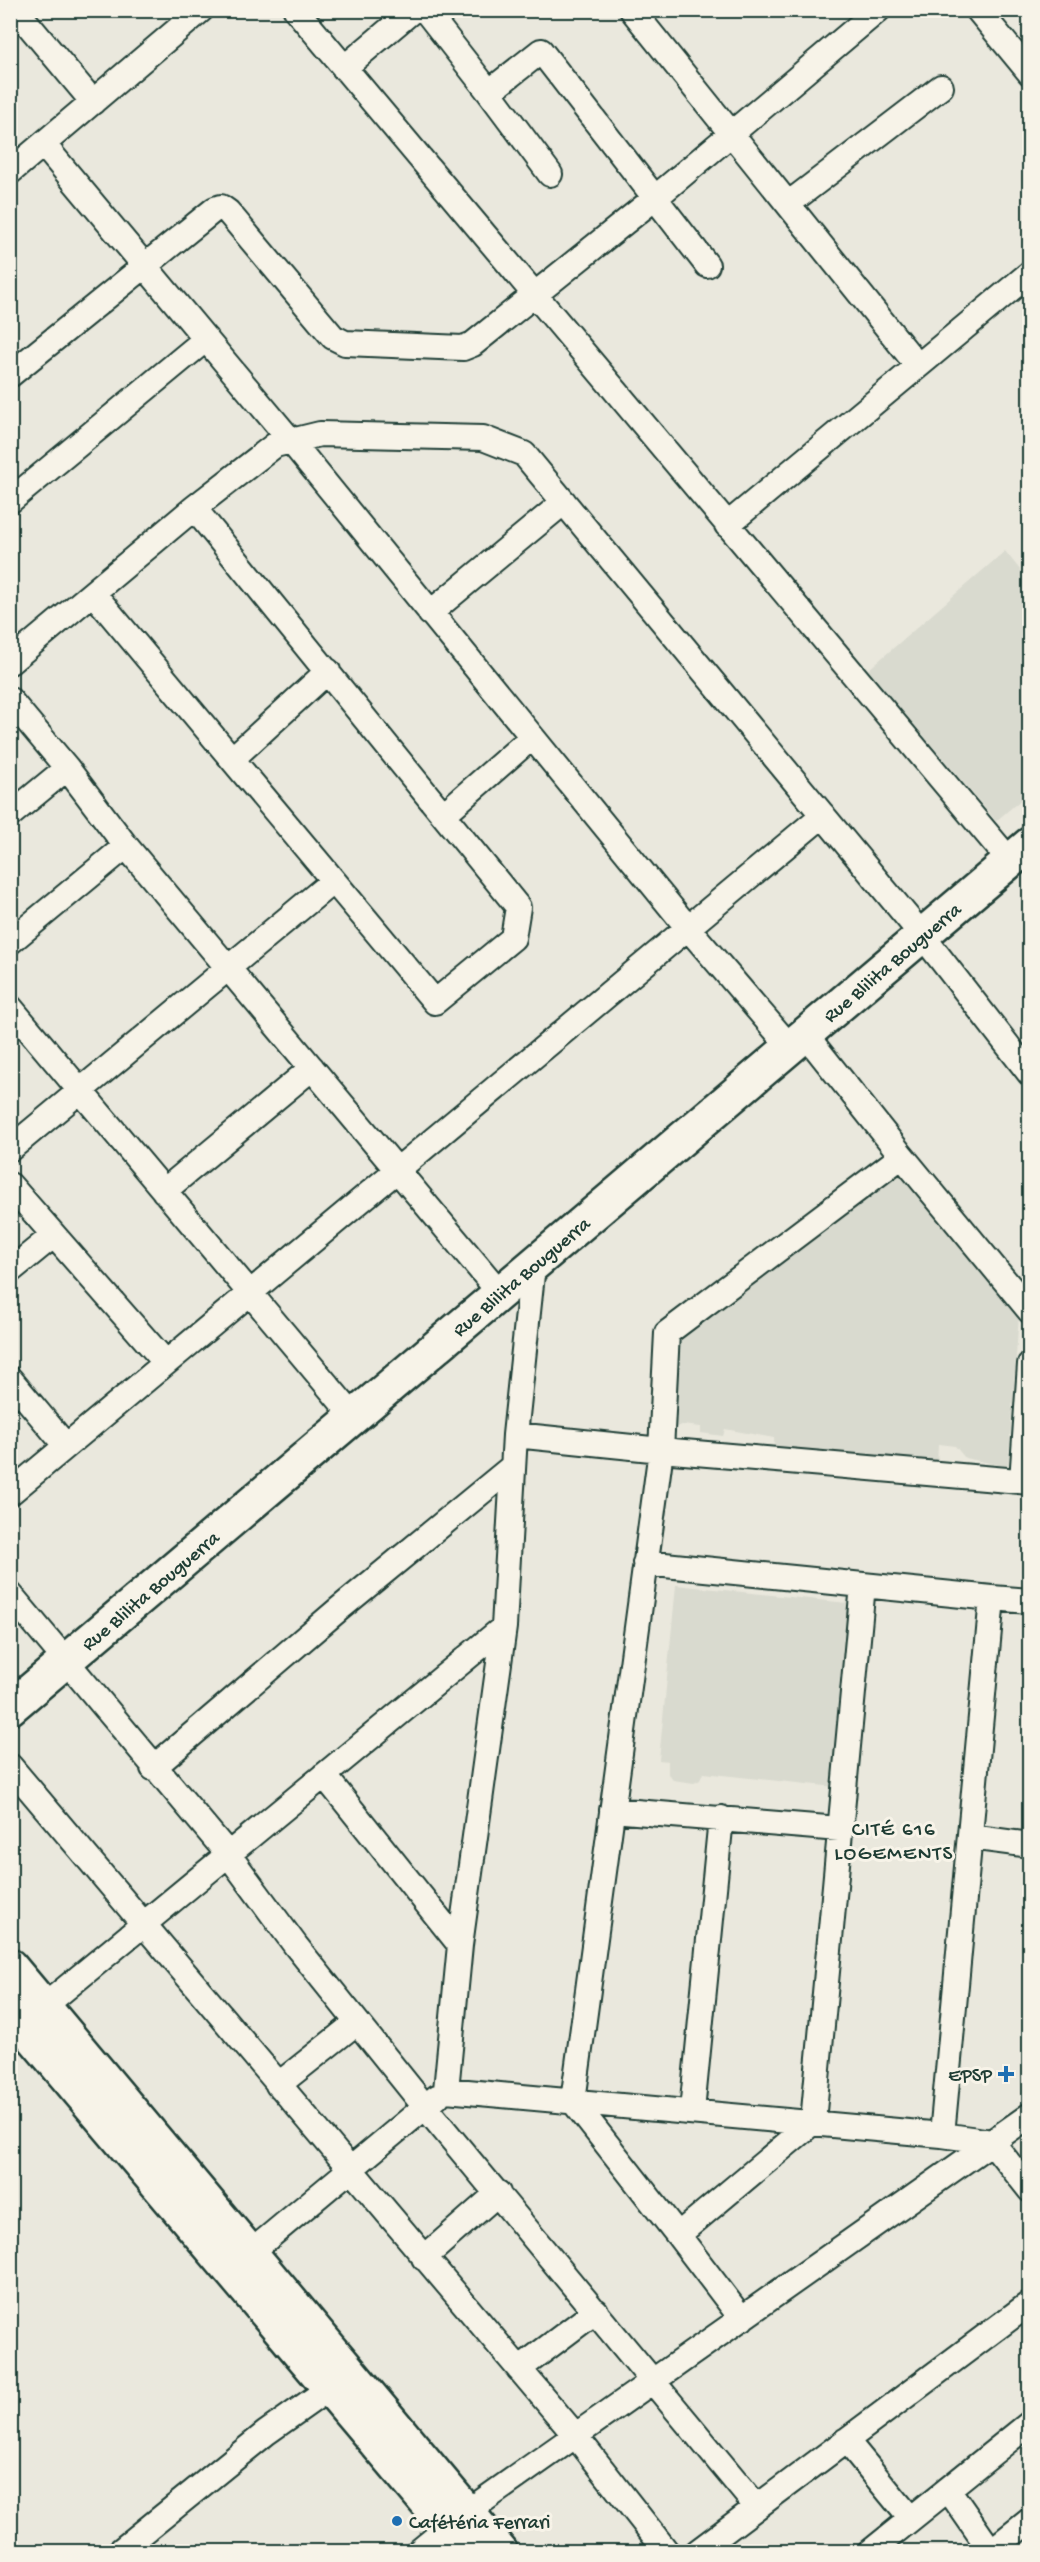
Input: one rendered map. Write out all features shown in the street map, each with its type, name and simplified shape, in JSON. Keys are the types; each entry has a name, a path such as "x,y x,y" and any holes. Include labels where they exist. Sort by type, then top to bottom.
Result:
{"street":[{"path":"16,10 93,102"},
{"path":"10,172 201,10"},
{"path":"296,10 728,525 1024,849"},
{"path":"344,68 413,10"},
{"path":"425,10 550,174"},
{"path":"632,10 918,366"},
{"path":"10,375 144,265 215,209 221,207 228,212 323,328 333,337 345,343 463,348 473,344 536,296 655,198 878,10"},
{"path":"978,10 1029,73"},
{"path":"489,92 541,51 707,265"},
{"path":"788,204 941,87"},
{"path":"44,144 291,441 687,928 797,1041 902,1156 1029,1311"},
{"path":"728,525 1029,273"},
{"path":"10,501 206,339"},
{"path":"10,662 194,508 275,445 320,434 483,438 524,454 922,935 1029,1074"},
{"path":"430,613 564,502"},
{"path":"93,592 435,1002 513,938 518,907 194,508"},
{"path":"232,759 328,671"},
{"path":"10,700 67,768 126,846 500,1293"},
{"path":"444,814 532,737"},
{"path":"10,815 67,768"},
{"path":"10,1493 823,814"},
{"path":"10,942 126,846"},
{"name":"Rue Blilita Bouguerra","path":"10,1708 1024,849"},
{"path":"10,1149 333,881"},
{"path":"10,1007 354,1417"},
{"path":"164,1191 312,1068"},
{"path":"742,2319 573,2101 661,1450 667,1334 902,1156"},
{"path":"10,1185 166,1363"},
{"path":"10,1271 54,1235"},
{"path":"239,2262 351,2172 446,2090 460,1945 504,1627 515,1435 533,1265"},
{"path":"515,1435 1026,1482 1029,1364"},
{"path":"10,1379 66,1446"},
{"path":"153,1768 339,1609 513,1466"},
{"path":"645,1563 1029,1601"},
{"path":"678,2235 813,2122 863,1585"},
{"path":"10,1594 153,1768 228,1854 296,1946 426,2108 757,2507"},
{"path":"942,2135 992,1598"},
{"path":"22,2018 144,1923 504,1627"},
{"path":"10,1766 575,2435 667,2552"},
{"path":"324,1775 460,1945"},
{"path":"612,1810 840,1829"},
{"path":"692,2111 721,1818"},
{"path":"970,1837 1029,1845"},
{"path":"10,1966 22,2018 239,2262 340,2381 461,2530 501,2552"},
{"path":"278,2085 357,2022"},
{"path":"446,2090 813,2122 992,2142 1029,2190"},
{"path":"418,2552 461,2530 575,2435 1029,2115"},
{"path":"424,2258 498,2193"},
{"path":"697,2552 1029,2303"},
{"path":"519,2369 596,2311"},
{"path":"119,2552 266,2433 340,2381"},
{"path":"870,2552 1029,2423"},
{"path":"846,2440 911,2519"},
{"path":"948,2489 991,2551 1029,2520"}],"shaded area":[{"path":"1005,551 1029,581 1030,792 996,821 868,670"},
{"path":"895,1160 1019,1315 1008,1467 965,1458 955,1446 938,1444 937,1467 775,1456 774,1438 725,1429 723,1436 701,1433 701,1427 682,1425 670,1429 677,1342"},
{"path":"676,1585 847,1603 855,1612 835,1787 703,1773 700,1780 694,1783 673,1780 668,1774 668,1761 659,1760"}],"place":[{"name":"EPSP","path":"1006,2074"},
{"name":"Cafétéria Ferrari","path":"397,2521"}],"district":[{"name":"CITÉ 616 LOGEMENTS","path":"894,1840"}]}
